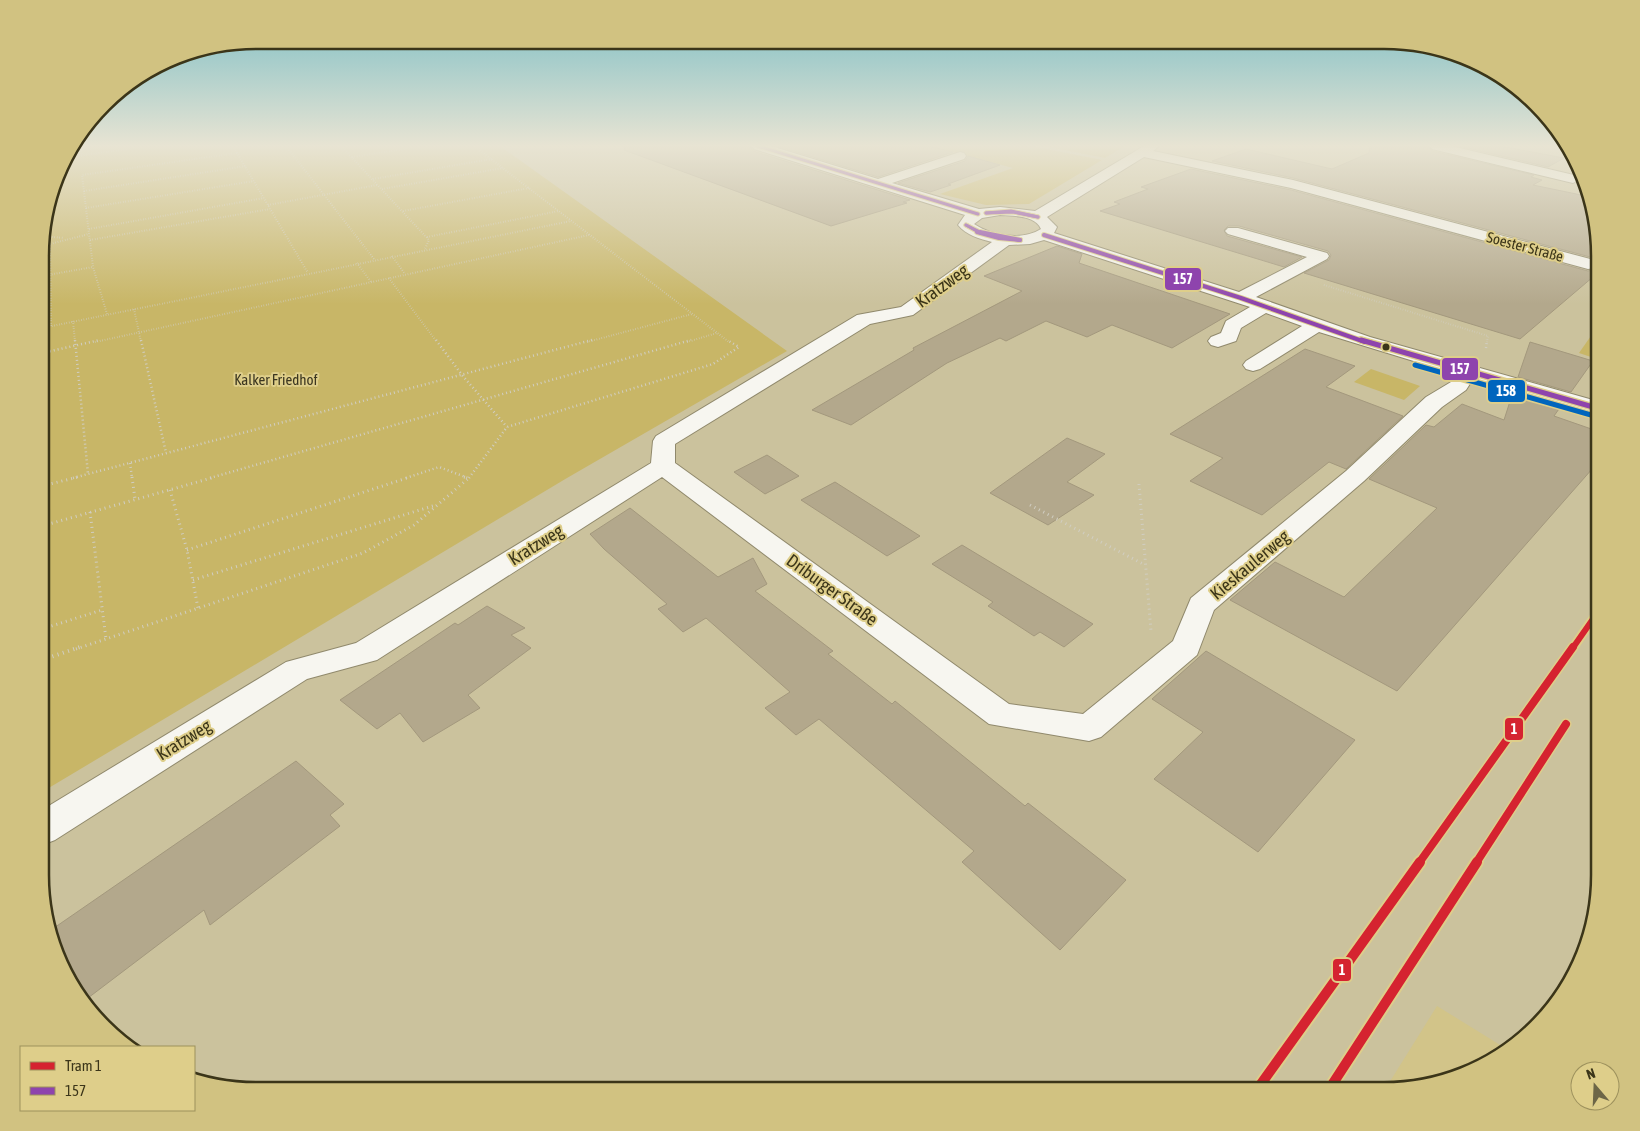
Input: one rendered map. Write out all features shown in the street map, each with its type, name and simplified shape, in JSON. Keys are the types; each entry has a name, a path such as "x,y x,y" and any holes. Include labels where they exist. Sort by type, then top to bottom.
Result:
{"street":[{"path":"929,199 978,214 1013,212 1036,217 1045,222 1049,227 1044,234 1034,238 1005,240 973,232 966,225 968,219 978,214"},
{"path":"1036,217 1066,199"},
{"name":"Soester Straße","path":"1349,199 1588,264"},
{"path":"1233,231 1321,256 1242,298"},
{"path":"1044,234 1242,298 1317,325 1473,374 1591,407"},
{"name":"Kratzweg","path":"49,825 297,670 366,652 663,466 664,441 864,318 907,311 1005,240"},
{"path":"1218,341 1230,337 1233,324 1265,306"},
{"path":"1253,365 1317,325"},
{"name":"Kieskaulerweg","path":"1001,715 1089,728 1186,647 1201,605 1355,476 1434,402 1459,386 1473,374"},
{"name":"Driburger Straße","path":"663,466 1001,715"}],"path":[{"path":"85,199 93,267 108,314"},
{"path":"86,208 143,199"},
{"path":"89,229 260,199"},
{"path":"264,199 308,273"},
{"path":"268,205 300,199"},
{"path":"328,199 374,260"},
{"path":"390,199 427,237 429,240 424,249"},
{"path":"402,211 469,199"},
{"path":"49,658 363,553 414,525 469,478 507,427 713,364 739,347 732,344 544,199"},
{"path":"90,240 270,209"},
{"path":"427,237 560,211"},
{"path":"89,234 50,244 52,274 51,326 571,220"},
{"path":"49,351 590,234"},
{"path":"50,237 64,239"},
{"path":"392,256 405,274"},
{"path":"357,263 371,282"},
{"path":"49,275 93,267"},
{"path":"1289,274 1488,336 1473,374"},
{"path":"389,278 462,375 507,427"},
{"path":"134,309 166,453"},
{"path":"49,484 692,313"},
{"path":"73,321 88,474"},
{"path":"49,524 718,333"},
{"path":"130,463 135,499"},
{"path":"187,550 439,467 469,478"},
{"path":"1138,484 1152,641"},
{"path":"170,489 187,550 198,608"},
{"path":"193,580 439,504"},
{"path":"1030,505 1146,565"},
{"path":"90,512 106,639"},
{"path":"49,627 102,610"}],"shaded area":[{"path":"1437,1006 1501,1046 1488,1055 1464,1067 1425,1078 1390,1082"}],"green space":[{"name":"Kalker Friedhof","path":"57,199 574,199 787,351 567,478 49,788 49,242"},
{"path":"960,199 1038,199 1029,204 986,205"},
{"path":"1591,336 1591,357 1579,353"},
{"path":"1371,369 1420,386 1404,400 1354,382"}],"building":[{"path":"757,199 910,200 903,202 907,203 831,226"},
{"path":"1122,199 1323,199 1591,270 1591,279 1520,339 1304,273 1329,260 1331,255 1328,251 1239,226 1228,226 1224,230 1227,236 1302,257 1284,267 1100,211 1120,204 1114,202"},
{"path":"1371,199 1583,199 1591,242 1591,257"},
{"path":"1057,246 1082,254 1079,263 1230,314 1172,348 1112,325 1087,337 1046,321 1006,341 1000,338 947,363 851,425 812,410 914,350 913,348 1022,291 984,276"},
{"path":"1530,342 1591,360 1591,364 1571,392 1518,377"},
{"path":"1305,349 1355,366 1326,387 1403,416 1346,469 1329,462 1262,515 1190,481 1223,458 1170,434"},
{"path":"1513,392 1561,406 1554,416 1591,429 1591,470 1397,691 1230,600 1275,562 1344,597 1437,508 1369,479 1426,425 1434,427 1462,404 1504,420"},
{"path":"1067,438 1105,454 1067,482 1094,495 1048,525 990,493"},
{"path":"767,455 799,476 765,494 734,472"},
{"path":"835,482 920,536 887,556 801,500"},
{"path":"630,508 718,577 753,558 767,584 755,591 833,651 828,654 892,704 895,701 1025,806 1028,803 1126,880 1060,950 962,862 974,851 819,719 796,735 765,708 790,692 706,618 683,632 658,609 667,604 604,549 590,534"},
{"path":"962,545 1093,624 1064,647 1040,632 1034,636 988,606 993,602 932,564"},
{"path":"487,606 525,628 511,635 531,648 468,695 480,708 423,742 400,713 377,729 340,700 455,623 458,625"},
{"path":"1206,651 1355,740 1258,852 1154,779 1203,732 1152,699"},
{"path":"296,761 344,804 330,815 340,826 210,925 204,910 89,997 76,979 64,955 56,927"}],"tram line":[{"name":"1","path":"1262,1082 1591,622"},
{"name":"1","path":"1334,1082 1566,724"}],"transit line":[{"name":"157","path":"929,199 978,214"},
{"name":"157","path":"986,213 1011,211 1038,217"},
{"name":"157","path":"986,213 1013,212 1038,217"},
{"name":"157","path":"966,225 984,234 1020,240"},
{"name":"157","path":"966,225 992,237 1020,240"},
{"name":"157","path":"1044,235 1241,298 1363,341 1591,406"},
{"name":"158","path":"1415,365 1591,415"}]}
